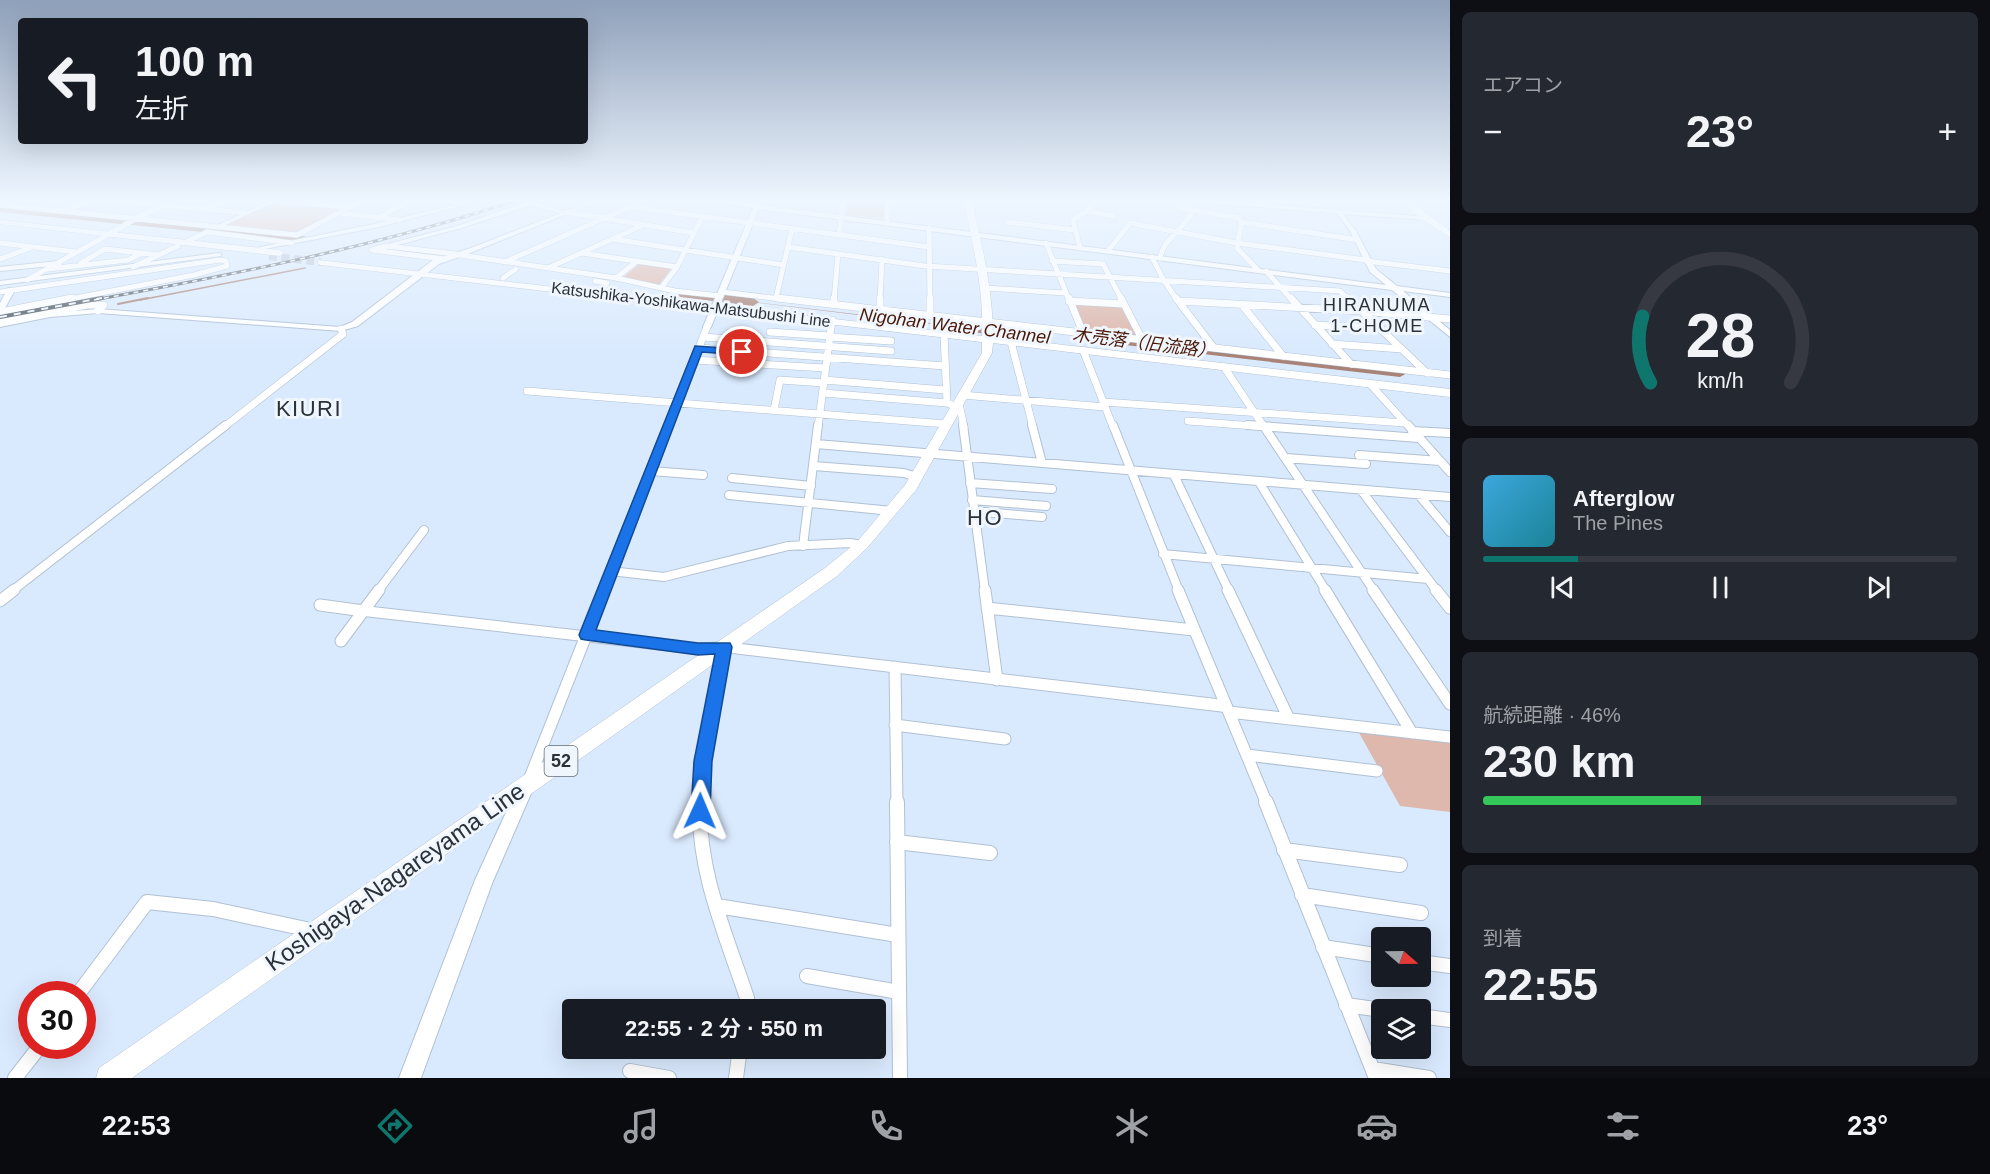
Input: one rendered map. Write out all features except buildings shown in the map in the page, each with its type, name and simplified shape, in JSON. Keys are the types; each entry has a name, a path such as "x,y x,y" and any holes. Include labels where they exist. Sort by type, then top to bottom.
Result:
{"main road":[{"path":"235,251 269,256"},
{"path":"261,251 280,253"},
{"name":"Koshigaya-Nagareyama Line","path":"109,1078 831,572 862,545 892,511 917,477 946,424 952,398 987,353 989,330 983,271 978,251"},
{"name":"Katsushika-Yoshikawa-Matsubushi Line","path":"332,259 719,299 989,330"},
{"name":"Katsushika-Yoshikawa-Matsubushi Line","path":"321,262 426,269 602,290 719,299 832,320 944,334 989,330"},
{"path":"989,330 1011,342 1449,392"},
{"path":"989,330 1449,392"}],"street":[{"path":"0,259 21,251"},
{"path":"70,251 76,252"},
{"path":"76,265 101,251"},
{"path":"126,251 159,255"},
{"path":"133,267 166,251"},
{"path":"387,251 547,268 616,278 719,299 776,298 834,304 930,315 989,330 1083,333 1450,375"},
{"path":"418,251 607,283 602,290"},
{"path":"0,323 50,315 98,311 341,329 355,324 426,269 467,251"},
{"path":"504,262 529,251"},
{"path":"547,268 585,251"},
{"path":"660,288 677,267 685,251"},
{"path":"694,251 784,265"},
{"path":"410,1078 484,880 526,785 739,251"},
{"path":"776,298 787,251"},
{"path":"819,251 983,271 1341,291 1427,373"},
{"path":"929,251 930,315"},
{"path":"1049,251 1083,333"},
{"path":"1110,251 1450,295"},
{"path":"1156,257 1160,251"},
{"path":"1240,251 1258,270"},
{"path":"1300,251 1450,271"},
{"path":"1363,251 1376,273 1450,334"},
{"path":"27,280 76,252"},
{"path":"48,269 128,260 142,253"},
{"path":"581,253 677,267"},
{"path":"834,304 838,254"},
{"path":"0,292 10,288 120,269 219,255"},
{"path":"1156,257 1165,281 1214,348"},
{"path":"0,284 10,288 220,260 226,261 227,266 194,275 0,311"},
{"path":"880,309 882,260"},
{"path":"616,278 637,261"},
{"path":"1052,261 1103,264 1143,341"},
{"path":"0,269 58,263"},
{"path":"0,284 120,269"},
{"path":"503,278 516,269"},
{"path":"1266,271 1351,364"},
{"path":"0,311 10,288"},
{"path":"985,288 1065,293"},
{"path":"1069,301 1123,304"},
{"path":"1179,301 1362,311 1450,319"},
{"path":"1242,305 1283,356"},
{"path":"803,546 832,320"},
{"path":"1315,325 1382,330"},
{"path":"0,601 343,334 341,329"},
{"path":"770,332 891,341"},
{"path":"944,334 945,366 952,398 962,415 997,680"},
{"path":"703,337 891,351"},
{"path":"1011,342 1042,463"},
{"path":"1332,344 1402,349"},
{"path":"699,348 945,366"},
{"path":"1083,350 1163,555 1247,755 1374,1074 1429,1078"},
{"path":"694,360 825,368"},
{"path":"1224,367 1450,704"},
{"path":"774,410 780,380 824,382 952,398"},
{"path":"1370,384 1450,472"},
{"path":"527,391 946,424"},
{"path":"823,393 1104,405 1406,423"},
{"path":"1188,421 1419,438"},
{"path":"1412,431 1450,433"},
{"path":"816,444 1450,497"},
{"path":"1359,455 1440,461"},
{"path":"1286,458 1366,464"},
{"path":"814,466 904,473 917,477"},
{"path":"651,471 703,475"},
{"path":"1174,475 1289,718"},
{"path":"732,478 811,486"},
{"path":"1259,482 1412,733"},
{"path":"970,483 1052,489"},
{"path":"1361,490 1450,608"},
{"path":"1418,494 1450,532"},
{"path":"729,495 892,511"},
{"path":"972,500 1046,506"},
{"path":"974,511 1042,517"},
{"path":"341,641 424,530"},
{"path":"610,571 664,577 788,546 850,543 862,545"},
{"path":"1163,555 1428,579"},
{"path":"320,605 698,649 724,647 1450,737"},
{"path":"987,608 1194,630"},
{"path":"724,647 700,782 700,844 704,866 747,999"},
{"path":"895,668 900,1078"},
{"path":"895,725 1005,739"},
{"path":"1247,755 1377,771"},
{"path":"897,842 990,854"},
{"path":"1284,850 1400,865"},
{"path":"1302,896 1421,913"},
{"path":"88,981 147,902 213,909 306,929 311,937"},
{"path":"717,906 898,935"},
{"path":"1323,947 1371,954"},
{"path":"1431,963 1450,966"},
{"path":"807,976 899,992"},
{"path":"1346,1005 1371,1008"},
{"path":"1431,1017 1450,1020"},
{"path":"15,1078 30,1059"},
{"path":"736,1078 739,1059"},
{"path":"630,1071 669,1078"}],"shaded area":[{"path":"639,264 672,268 658,286 622,278"},
{"path":"1074,304 1121,306 1137,337 1085,331"},
{"path":"1358,731 1450,742 1450,812 1400,806"}],"water":[{"path":"727,299 982,329 981,330"}],"waterway":[{"path":"140,300 305,268"},
{"name":"Nigohan Water Channel","path":"684,294 753,302"},
{"path":"118,304 148,298"},
{"name":"Nigohan Water Channel","path":"967,328 1030,335"},
{"name":"木売落（旧流路）","path":"1104,339 1400,373"}],"tunnel":[{"path":"269,256 321,262"}],"railway":[{"path":"94,300 333,251"},
{"path":"0,317 102,298"}],"district":[{"name":"HIRANUMA 1-CHOME","path":"1377,315"},
{"name":"KIURI","path":"309,408"},
{"name":"HO","path":"985,517"}],"route":[{"path":"700,811 703,761 724,647 698,649 586,635 699,348 742,352"}]}
